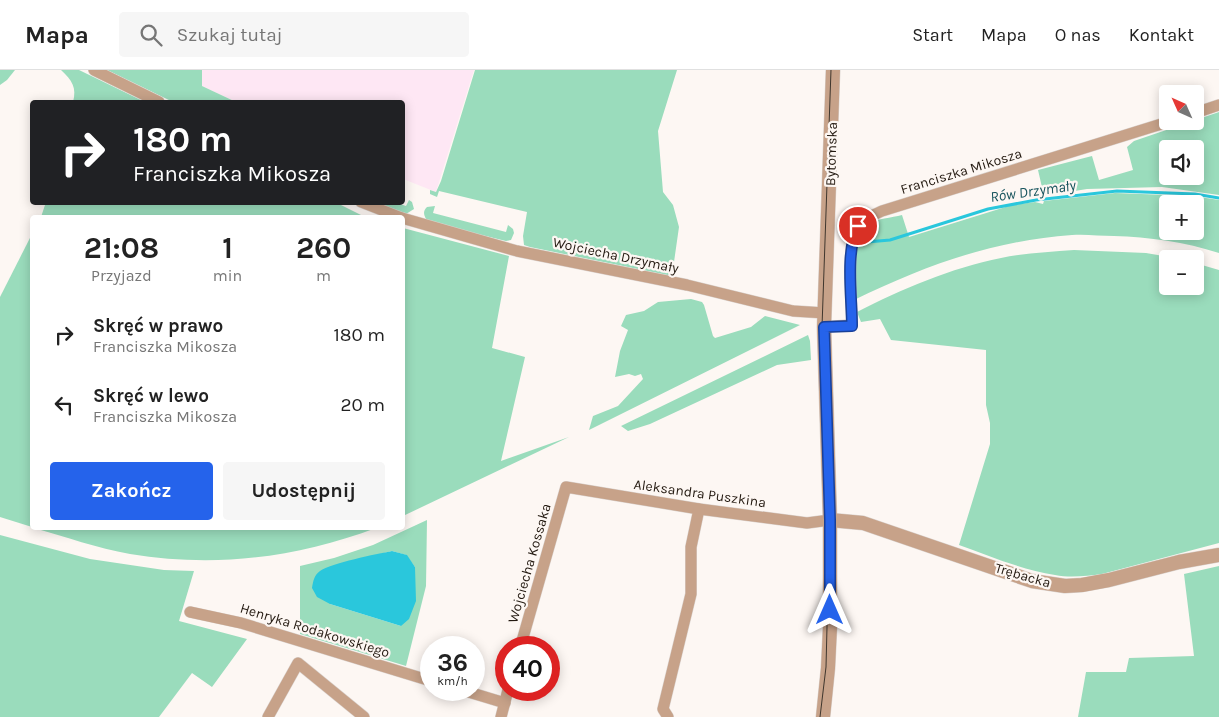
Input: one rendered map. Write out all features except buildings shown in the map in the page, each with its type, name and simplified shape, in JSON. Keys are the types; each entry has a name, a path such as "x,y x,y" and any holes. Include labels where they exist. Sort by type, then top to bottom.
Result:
{"street":[{"path":"94,70 155,100"},
{"name":"Bytomska","path":"823,717 828,668 830,520 824,327 833,70"},
{"path":"1204,110 1219,105"},
{"name":"Franciszka Mikosza","path":"824,327 852,326 851,255 853,238 857,228 866,218 882,211 1159,125"},
{"name":"Wojciecha Drzymały","path":"369,205 394,215"},
{"name":"Wojciecha Drzymały","path":"405,219 517,250 688,285 793,311 825,313"},
{"name":"Aleksandra Puszkina","path":"566,487 699,510 807,523 830,520"},
{"name":"Wojciecha Kossaka","path":"523,636 566,487"},
{"path":"668,717 663,709 692,594 690,547 699,510"},
{"name":"Trębacka","path":"830,520 863,523 1032,581 1065,586 1101,581 1179,562 1219,555"},
{"name":"Henryka Rodakowskiego","path":"190,612 241,623 420,678"},
{"path":"268,717 298,663 364,717"},
{"path":"485,697 505,703 500,717"}],"shaded area":[{"path":"202,70 474,70 436,192 405,180 405,100 232,100 202,86"}],"green space":[{"path":"0,70 15,70 0,85"},
{"path":"61,70 79,70 141,100 73,100 74,88 68,77"},
{"path":"107,70 202,70 202,86 232,100 169,100"},
{"path":"475,70 677,70 658,131 663,192 673,205 679,227 672,276 524,245 523,236 527,212 439,191 437,197 430,194 430,190 436,192 441,181"},
{"path":"1219,112 1219,195 1162,187 1087,189 1044,196 1038,170 1092,156 1099,180 1133,170 1127,147 1134,141 1166,130 1204,130 1204,117"},
{"path":"1115,193 1167,195 1159,195 1159,240 1204,240 1204,198 1219,200 1219,253 1180,243 1140,238 1077,235 1043,238 987,249 960,257 907,276 854,300 856,249 863,231 871,223 902,215 909,237 1012,205 1035,202 1043,204 1044,201"},
{"path":"409,200 412,202 414,209 406,214 382,205 403,205 406,206"},
{"path":"45,205 341,205 361,215 42,215"},
{"path":"435,206 433,213 506,232 508,225 513,229 514,233 511,240 506,241 428,222 424,211 427,207"},
{"path":"405,229 509,256 492,348 525,357 501,461 569,437 405,515"},
{"path":"30,238 30,526 0,517 0,297"},
{"path":"1074,250 1159,255 1159,295 1204,295 1204,266 1219,270 1219,543 1102,574 1073,577 1030,570 959,545 990,444 990,423 986,405 986,350 891,340 880,319 861,322 857,312 909,287 945,273 982,262 1038,253"},
{"path":"691,299 702,302 704,305 715,338 751,327 765,316 800,325 589,430 593,416 618,406 643,379 641,374 615,377 620,351 628,330 621,326 626,315 644,311 658,302"},
{"path":"808,335 811,360 777,365 650,424 628,431 621,426"},
{"path":"427,520 426,586 406,666 300,634 300,566 334,558 373,545","holes":["392,551 406,555 415,567 401,626 330,604 333,566"]},
{"path":"41,530 370,530 316,547 285,553 224,560 162,558 118,552"},
{"path":"0,535 90,559 164,570 194,571 179,621 247,639 212,687 192,673 159,717 0,717"},
{"path":"1219,566 1219,717 1078,717 1086,672 1126,672 1129,658 1194,656 1184,574"}],"water":[{"path":"392,551 407,555 415,567 416,601 409,619 401,626 330,604 317,597 312,588 316,574 326,568 354,559"}],"waterway":[{"name":"Rów Drzymały","path":"856,243 890,240 988,209 1036,200 1117,191 1195,194 1219,198"}],"tram line":[{"path":"820,717 826,667 827,627 828,520 822,327 831,70"}],"route":[{"path":"830,610 830,520 824,327 852,326 851,255 853,238 858,226"}]}
